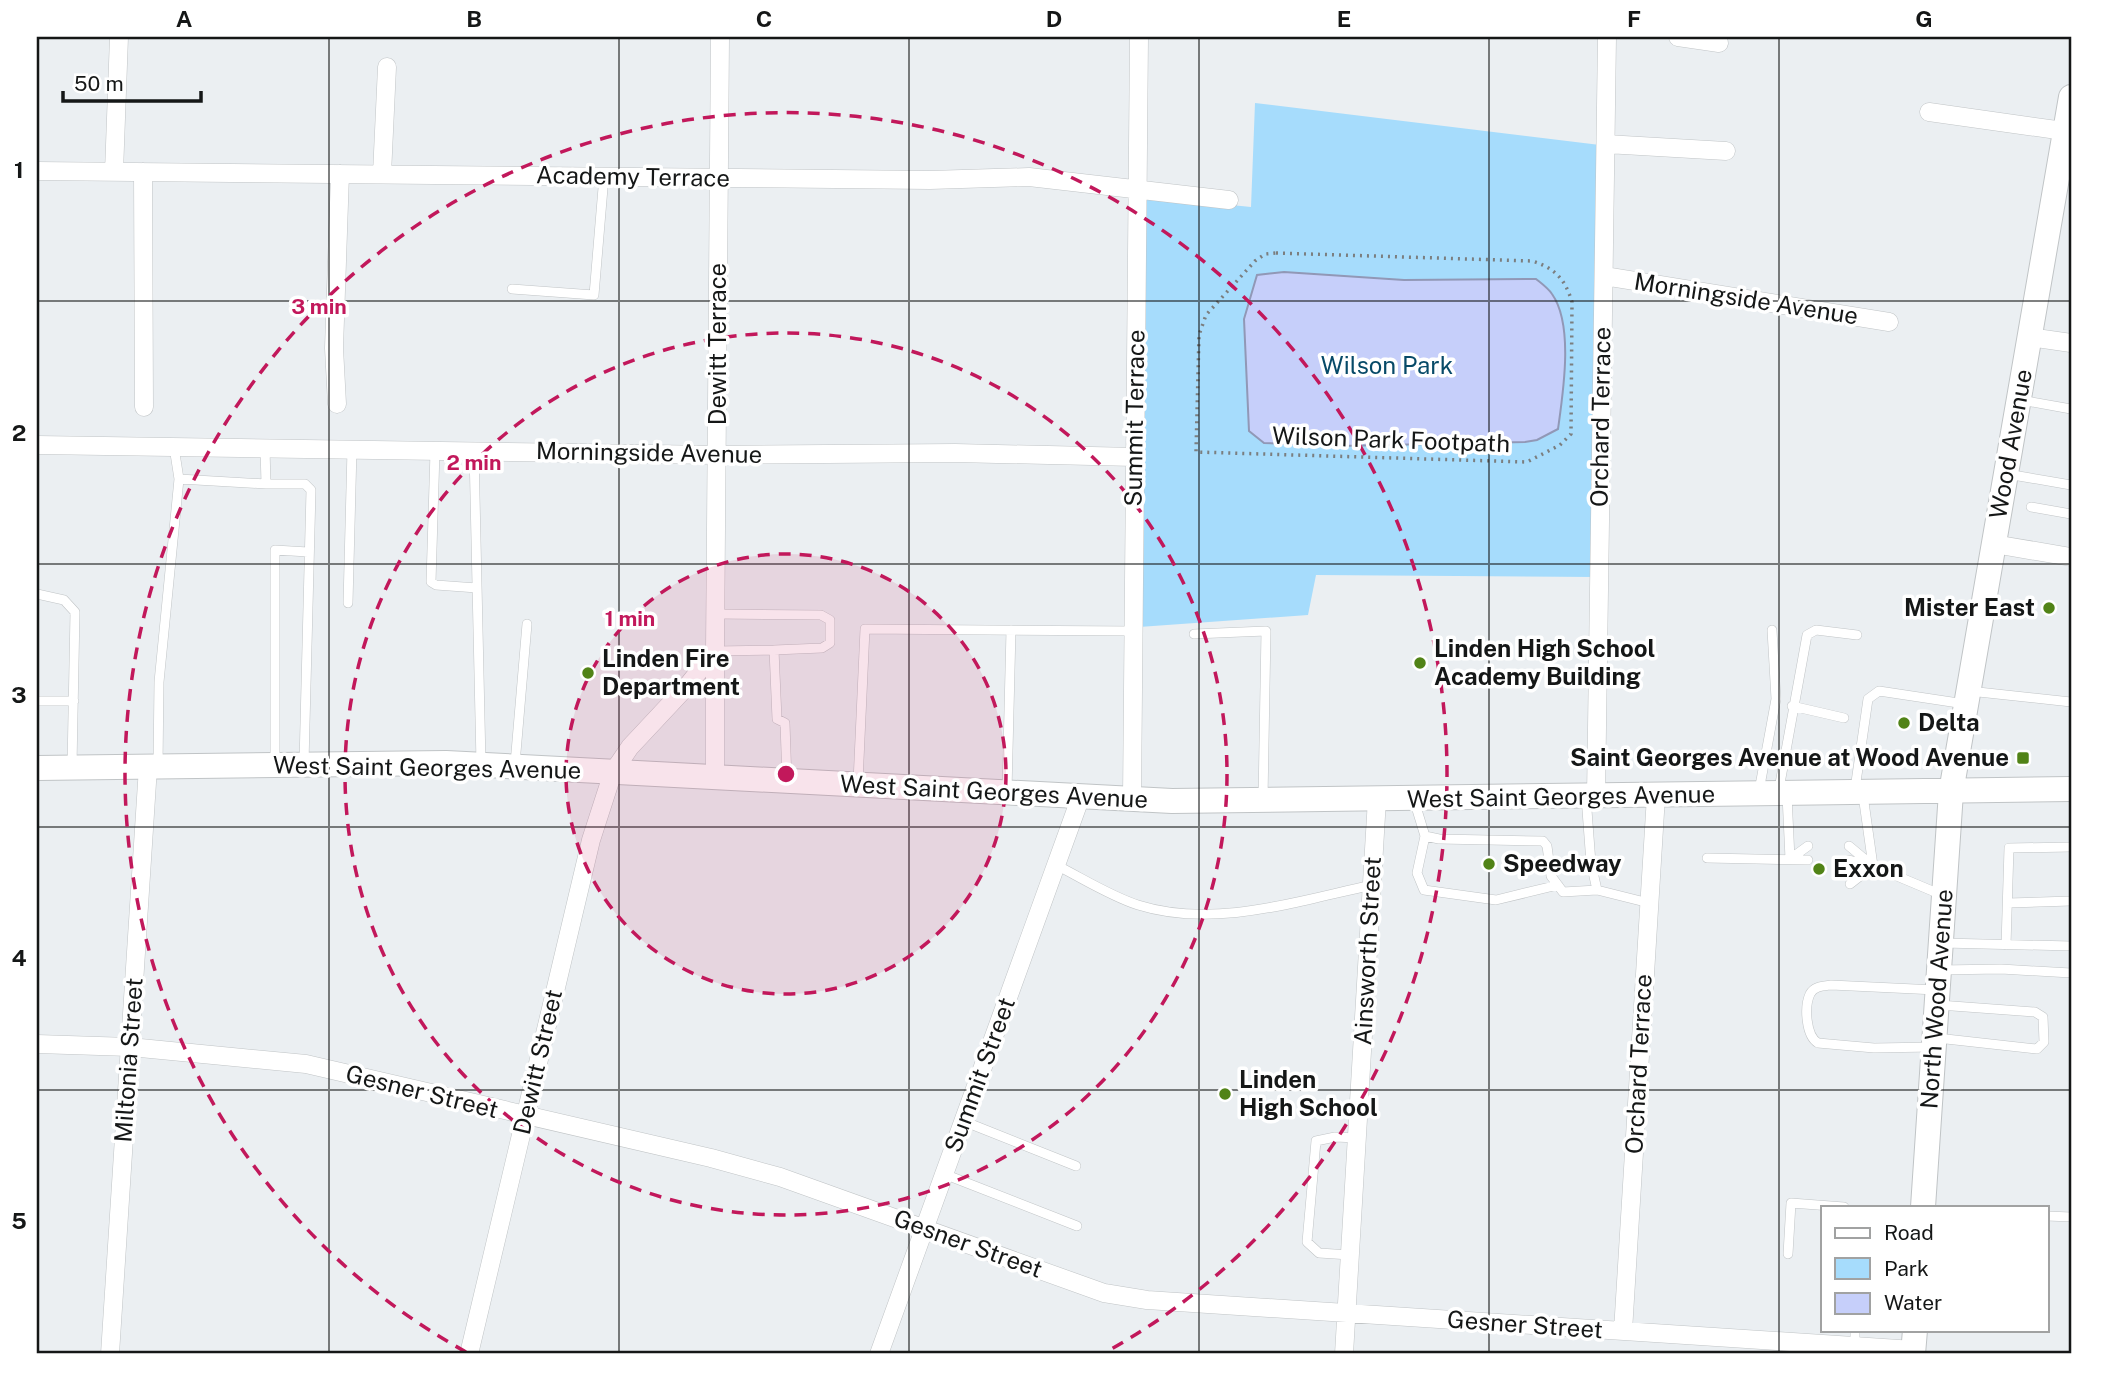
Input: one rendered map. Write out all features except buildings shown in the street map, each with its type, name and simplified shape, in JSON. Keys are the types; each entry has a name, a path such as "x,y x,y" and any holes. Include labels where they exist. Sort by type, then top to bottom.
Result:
{"main road":[{"name":"Wood Avenue","path":"1951,792 2068,131 2071,97"},
{"name":"West Saint Georges Avenue","path":"37,768 514,765 1132,799 1413,799 2071,789"},
{"name":"North Wood Avenue","path":"1923,1206 1951,792"}],"street":[{"path":"114,172 119,37"},
{"name":"Dewitt Terrace","path":"715,777 720,37"},
{"name":"Summit Terrace","path":"1132,799 1139,37"},
{"name":"Orchard Terrace","path":"1591,797 1607,37"},
{"path":"1678,37 1720,43"},
{"path":"382,174 387,66"},
{"path":"1930,112 2068,131"},
{"path":"1606,144 1726,151"},
{"name":"Academy Terrace","path":"37,171 930,180 1029,177 1228,200"},
{"path":"143,172 144,407"},
{"path":"337,404 334,348 340,174"},
{"name":"Morningside Avenue","path":"1604,276 1889,322"},
{"path":"2030,337 2071,343"},
{"name":"Morningside Avenue","path":"37,444 717,455 955,453 1135,457"},
{"path":"1994,544 2071,557"},
{"path":"612,772 630,747 688,685 715,651"},
{"name":"Miltonia Street","path":"110,1354 130,1047 153,766"},
{"name":"Dewitt Street","path":"469,1354 591,840 612,772"},
{"name":"Summit Street","path":"878,1354 1081,796"},
{"name":"Orchard Terrace","path":"1623,1331 1656,796"},
{"name":"Ainsworth Street","path":"1344,1354 1377,799"},
{"name":"Gesner Street","path":"37,1044 130,1047 306,1063 757,1171 1104,1293 1147,1300 1623,1331 1855,1338 1914,1345"}],"lane":[{"path":"512,289 594,295 604,176"},
{"path":"2020,400 2071,409"},
{"path":"153,766 179,479 174,447"},
{"path":"265,448 266,484"},
{"path":"348,603 352,449"},
{"path":"435,451 431,582 436,585 477,588"},
{"path":"474,451 481,765"},
{"path":"2006,474 2071,485"},
{"path":"179,479 305,484 311,490 303,765"},
{"path":"2031,507 2071,514"},
{"path":"275,765 275,550 308,552"},
{"path":"37,594 64,600 75,612 72,767"},
{"path":"715,651 822,648 830,643 830,620 821,615 716,614"},
{"path":"514,765 527,624"},
{"path":"858,785 865,629 1133,631"},
{"path":"1007,793 1012,630"},
{"path":"1772,630 1776,699 1774,794 1791,860"},
{"path":"1194,634 1266,631 1263,800"},
{"path":"1774,794 1807,635 1816,631 1857,635"},
{"path":"774,650 777,719 785,723 786,781"},
{"path":"1873,866 1859,793 1868,699 1872,693 1879,691 2071,702"},
{"path":"37,701 74,701"},
{"path":"1792,706 1844,718"},
{"path":"1591,797 1591,863 1597,890"},
{"path":"1413,799 1426,836 1417,873 1424,890 1496,901 1507,895 1558,885"},
{"path":"1426,836 1439,839 1544,841 1551,876 1563,892 1597,890 1649,904"},
{"path":"1791,860 1808,846"},
{"path":"1849,846 1873,866"},
{"path":"2007,945 2009,848 2071,847"},
{"path":"1707,858 1808,860"},
{"path":"1849,860 1873,866 1944,895"},
{"path":"1056,865 1139,905 1208,916 1294,902 1372,885"},
{"path":"1850,884 1873,866"},
{"path":"2008,903 2071,901"},
{"path":"1941,943 2071,946"},
{"path":"1938,989 2001,969 2071,973"},
{"path":"1831,985 1938,989 2035,1012 2043,1017 2043,1042 2038,1049 1934,1042 1874,1048 1818,1043 1811,1039 1808,1030 1810,995 1816,989 1831,985"},
{"path":"963,1121 1076,1166"},
{"path":"1350,1255 1319,1253 1307,1242 1316,1141 1335,1137 1357,1138"},
{"path":"944,1174 1077,1226"},
{"path":"1788,1254 1791,1203 1831,1206"},
{"path":"2048,1216 2071,1217"}],"path":[{"name":"Wilson Park Footpath","path":"1276,253 1532,261 1551,267 1566,283 1572,302 1571,434 1560,445 1527,462 1196,452 1199,335 1206,315 1255,261 1265,254 1276,253"}],"green space":[{"name":"Wilson Park","path":"1255,103 1600,145 1595,577 1316,575 1308,615 1139,627 1142,196 1251,207"}],"water":[{"path":"1284,272 1404,280 1536,279 1552,294 1563,323 1565,360 1558,429 1537,440 1525,442 1339,446 1264,443 1249,431 1244,319 1257,275"}],"place":[{"name":"Mister East","path":"2049,608"},
{"name":"Linden High School Academy Building","path":"1420,663"},
{"name":"Linden Fire Department","path":"588,673"},
{"name":"Delta","path":"1904,723"},
{"name":"Saint Georges Avenue at Wood Avenue","path":"2023,758"},
{"name":"Speedway","path":"1489,864"},
{"name":"Exxon","path":"1819,869"},
{"name":"Linden High School","path":"1225,1094"}]}
